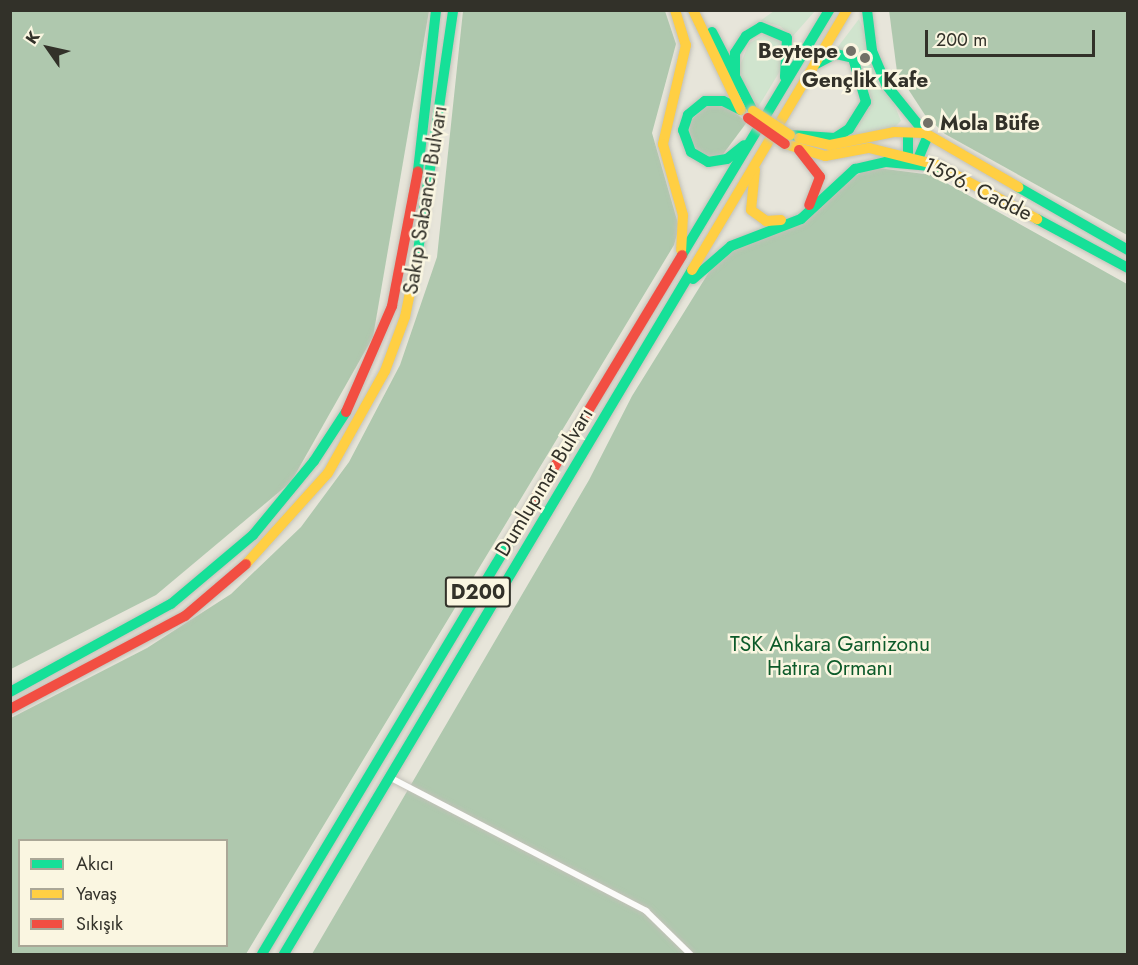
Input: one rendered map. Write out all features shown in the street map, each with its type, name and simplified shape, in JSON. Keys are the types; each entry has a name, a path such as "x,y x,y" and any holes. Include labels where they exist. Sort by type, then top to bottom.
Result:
{"main road":[{"name":"Sakıp Sabancı Bulvarı","path":"10,692 140,624 214,569 291,495 340,421 372,359 404,255 436,10"},
{"name":"Sakıp Sabancı Bulvarı","path":"10,709 185,616 266,547 328,473 385,371 405,317 427,210 453,10"},
{"path":"675,10 686,45 663,144 683,215 680,257"},
{"path":"693,10 747,113"},
{"path":"701,10 747,113"},
{"name":"Dumlupınar Bulvarı","path":"262,954 829,10"},
{"name":"Dumlupınar Bulvarı","path":"284,954 847,10"},
{"path":"867,10 872,51 887,86 926,134 913,158"},
{"path":"735,85 735,53 741,41 751,31 769,27 780,31 790,46 783,87"},
{"path":"753,136 717,162 703,160 687,145 685,122 699,105 723,101 747,113 787,140 835,138 849,129 866,102 853,58 835,54 815,64"},
{"path":"908,133 913,158"},
{"name":"1596. Cadde","path":"787,140 825,145 908,133 926,134 1128,250"},
{"name":"1596. Cadde","path":"787,140 799,150 830,157 868,148 941,167 1128,268"},
{"path":"757,159 751,210 775,223 801,212 817,194 817,169 799,150"},
{"path":"673,303 718,254 801,219 855,169 886,162 941,167"}],"street":[{"path":"391,778 646,911 690,954"}],"green space":[{"path":"889,10 1127,11 1127,235 945,134 925,115 897,72"},
{"path":"11,11 429,11 373,337 291,482 156,595 11,669"},
{"path":"463,11 665,11 676,44 652,133 679,227 674,245 246,954 11,954 11,718 147,648 231,594 301,527 349,462 400,365 437,257"},
{"path":"774,11 815,11 792,37 780,26 760,21"},
{"path":"859,19 901,121 893,129 845,136 869,97 868,85 857,60 834,52"},
{"path":"766,34 783,42 786,61 757,109 743,92 739,68 749,43"},
{"path":"707,105 726,106 747,122 721,157 704,157 688,140 690,121"},
{"name":"TSK Ankara Garnizonu Hatıra Ormanı","path":"870,167 932,175 1127,284 1127,954 312,954 589,480 632,396 709,272 729,248 807,218 834,189"}],"traffic: fast":[{"path":"418,171 436,10"},
{"path":"417,258 453,10"},
{"path":"682,255 829,10"},
{"path":"867,10 872,51 887,86 925,133"},
{"path":"735,85 735,53 746,36 761,27 787,38 785,77"},
{"path":"712,32 753,111"},
{"path":"790,135 835,138 849,129 866,102 853,58 835,54 816,64"},
{"path":"741,110 723,101 705,101 688,115 683,130 691,152 708,162 727,159 744,145"},
{"path":"908,133 908,156"},
{"path":"918,159 928,135"},
{"path":"693,279 731,246 801,219 855,169 886,162 941,167"},
{"path":"1018,187 1128,250"},
{"path":"1037,219 1128,268"},
{"path":"284,954 692,270"},
{"path":"10,692 171,604 253,535 314,461 346,412"},
{"path":"262,954 520,524"}],"traffic: slow":[{"path":"675,10 686,45 663,144 683,215 681,250"},
{"path":"693,10 741,110"},
{"path":"692,270 847,10"},
{"path":"753,111 790,135"},
{"path":"799,138 830,145 894,132 925,133 1018,187"},
{"path":"785,144 825,156 869,148 937,165 1037,219"},
{"path":"755,170 751,210 766,221 781,220"},
{"path":"246,564 328,473 385,371 405,317 417,258"}],"traffic: jam":[{"path":"748,118 785,144"},
{"path":"799,150 820,177 809,205"},
{"path":"346,412 392,306 418,171"},
{"path":"520,524 682,255"},
{"path":"10,709 185,616 246,564"}],"place":[{"name":"Beytepe","path":"851,51"},
{"name":"Gençlik Kafe","path":"865,58"},
{"name":"Mola Büfe","path":"928,123"}]}
